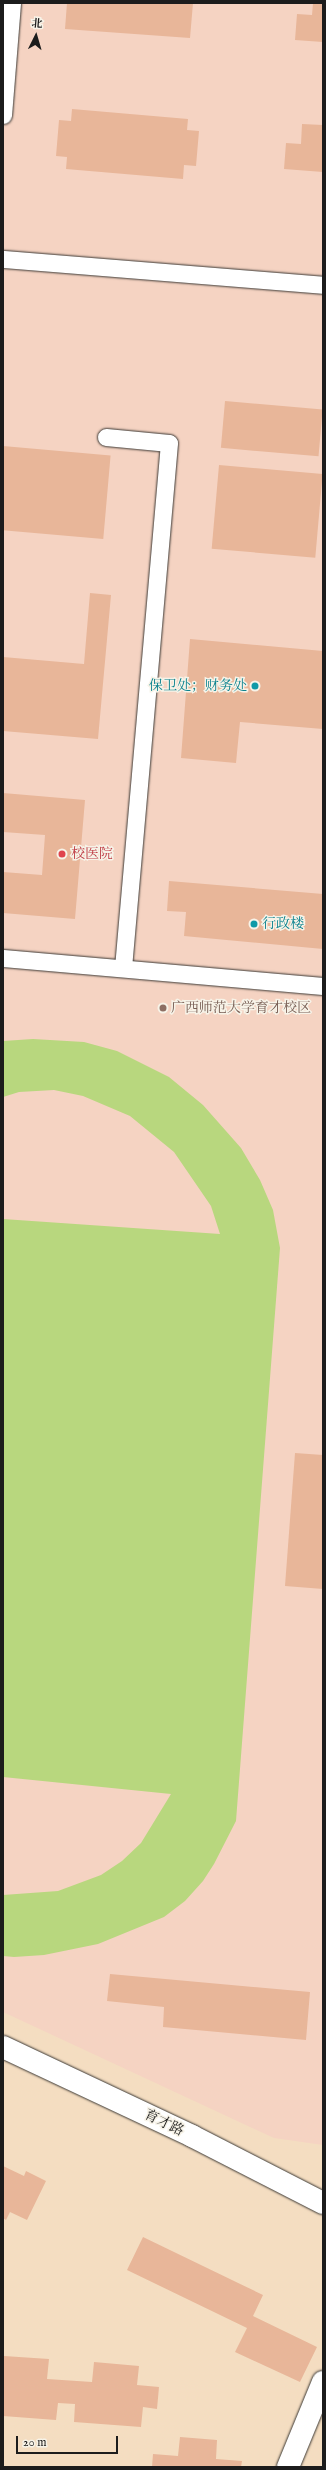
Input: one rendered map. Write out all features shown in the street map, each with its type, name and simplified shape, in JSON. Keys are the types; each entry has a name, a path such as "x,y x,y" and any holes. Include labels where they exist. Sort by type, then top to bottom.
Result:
{"main road":[{"name":"育才路","path":"3,2047 192,2136 323,2203"},
{"path":"288,2467 323,2382"}],"lane":[{"path":"3,115 12,3"},
{"path":"3,260 323,285"},
{"path":"106,437 168,443 122,968"},
{"path":"3,958 323,986"}],"shaded area":[{"name":"广西师范大学育才校区","path":"3,3 323,3 323,2145 274,2138 3,2012"}],"green space":[{"path":"33,1039 84,1042 117,1051 169,1077 203,1105 241,1148 260,1180 273,1210 280,1248 236,1821 214,1864 203,1881 185,1901 164,1917 98,1944 44,1955 14,1957 3,1956 3,1895 58,1891 101,1875 122,1861 141,1843 171,1794 3,1777 3,1219 220,1234 211,1206 174,1152 130,1116 83,1096 54,1090 19,1092 3,1097 3,1041"}],"building":[{"path":"67,3 193,3 190,38 65,29"},
{"path":"313,3 323,3 323,42 295,40 297,14 312,15"},
{"path":"72,109 188,119 187,130 199,131 196,166 184,165 183,179 66,169 67,157 56,156 59,120 71,121"},
{"path":"302,124 323,125 323,172 284,169 286,143 301,144"},
{"path":"225,401 323,410 319,456 221,448"},
{"path":"3,446 111,455 103,539 3,530"},
{"path":"219,465 323,474 315,558 212,549"},
{"path":"90,593 111,595 98,739 3,731 3,657 84,664"},
{"name":"保卫处；财务处","path":"190,639 323,651 323,729 240,722 236,763 181,758"},
{"name":"校医院","path":"3,793 85,800 75,919 3,913 3,872 42,875 45,835 3,832"},
{"name":"行政楼","path":"169,881 323,894 323,949 184,936 186,912 167,911"},
{"path":"295,1453 323,1455 323,1589 285,1586"},
{"path":"110,1974 310,1992 306,2040 163,2027 164,2007 107,2001"},
{"path":"3,2166 24,2176 26,2171 46,2181 27,2220 10,2212 6,2220 3,2218"},
{"path":"143,2237 263,2295 253,2316 317,2347 300,2382 235,2352 247,2328 127,2270"},
{"path":"4,2356 49,2359 47,2379 92,2382 94,2362 139,2366 137,2385 159,2387 157,2409 143,2407 141,2427 74,2422 75,2404 58,2403 56,2420 3,2416"},
{"path":"180,2437 217,2440 216,2459 242,2461 241,2467 152,2467 153,2454 178,2456"}],"place":[{"name":"保卫处；财务处","path":"255,686"},
{"name":"校医院","path":"62,854"},
{"name":"行政楼","path":"254,924"},
{"name":"广西师范大学育才校区","path":"163,1008"}]}
